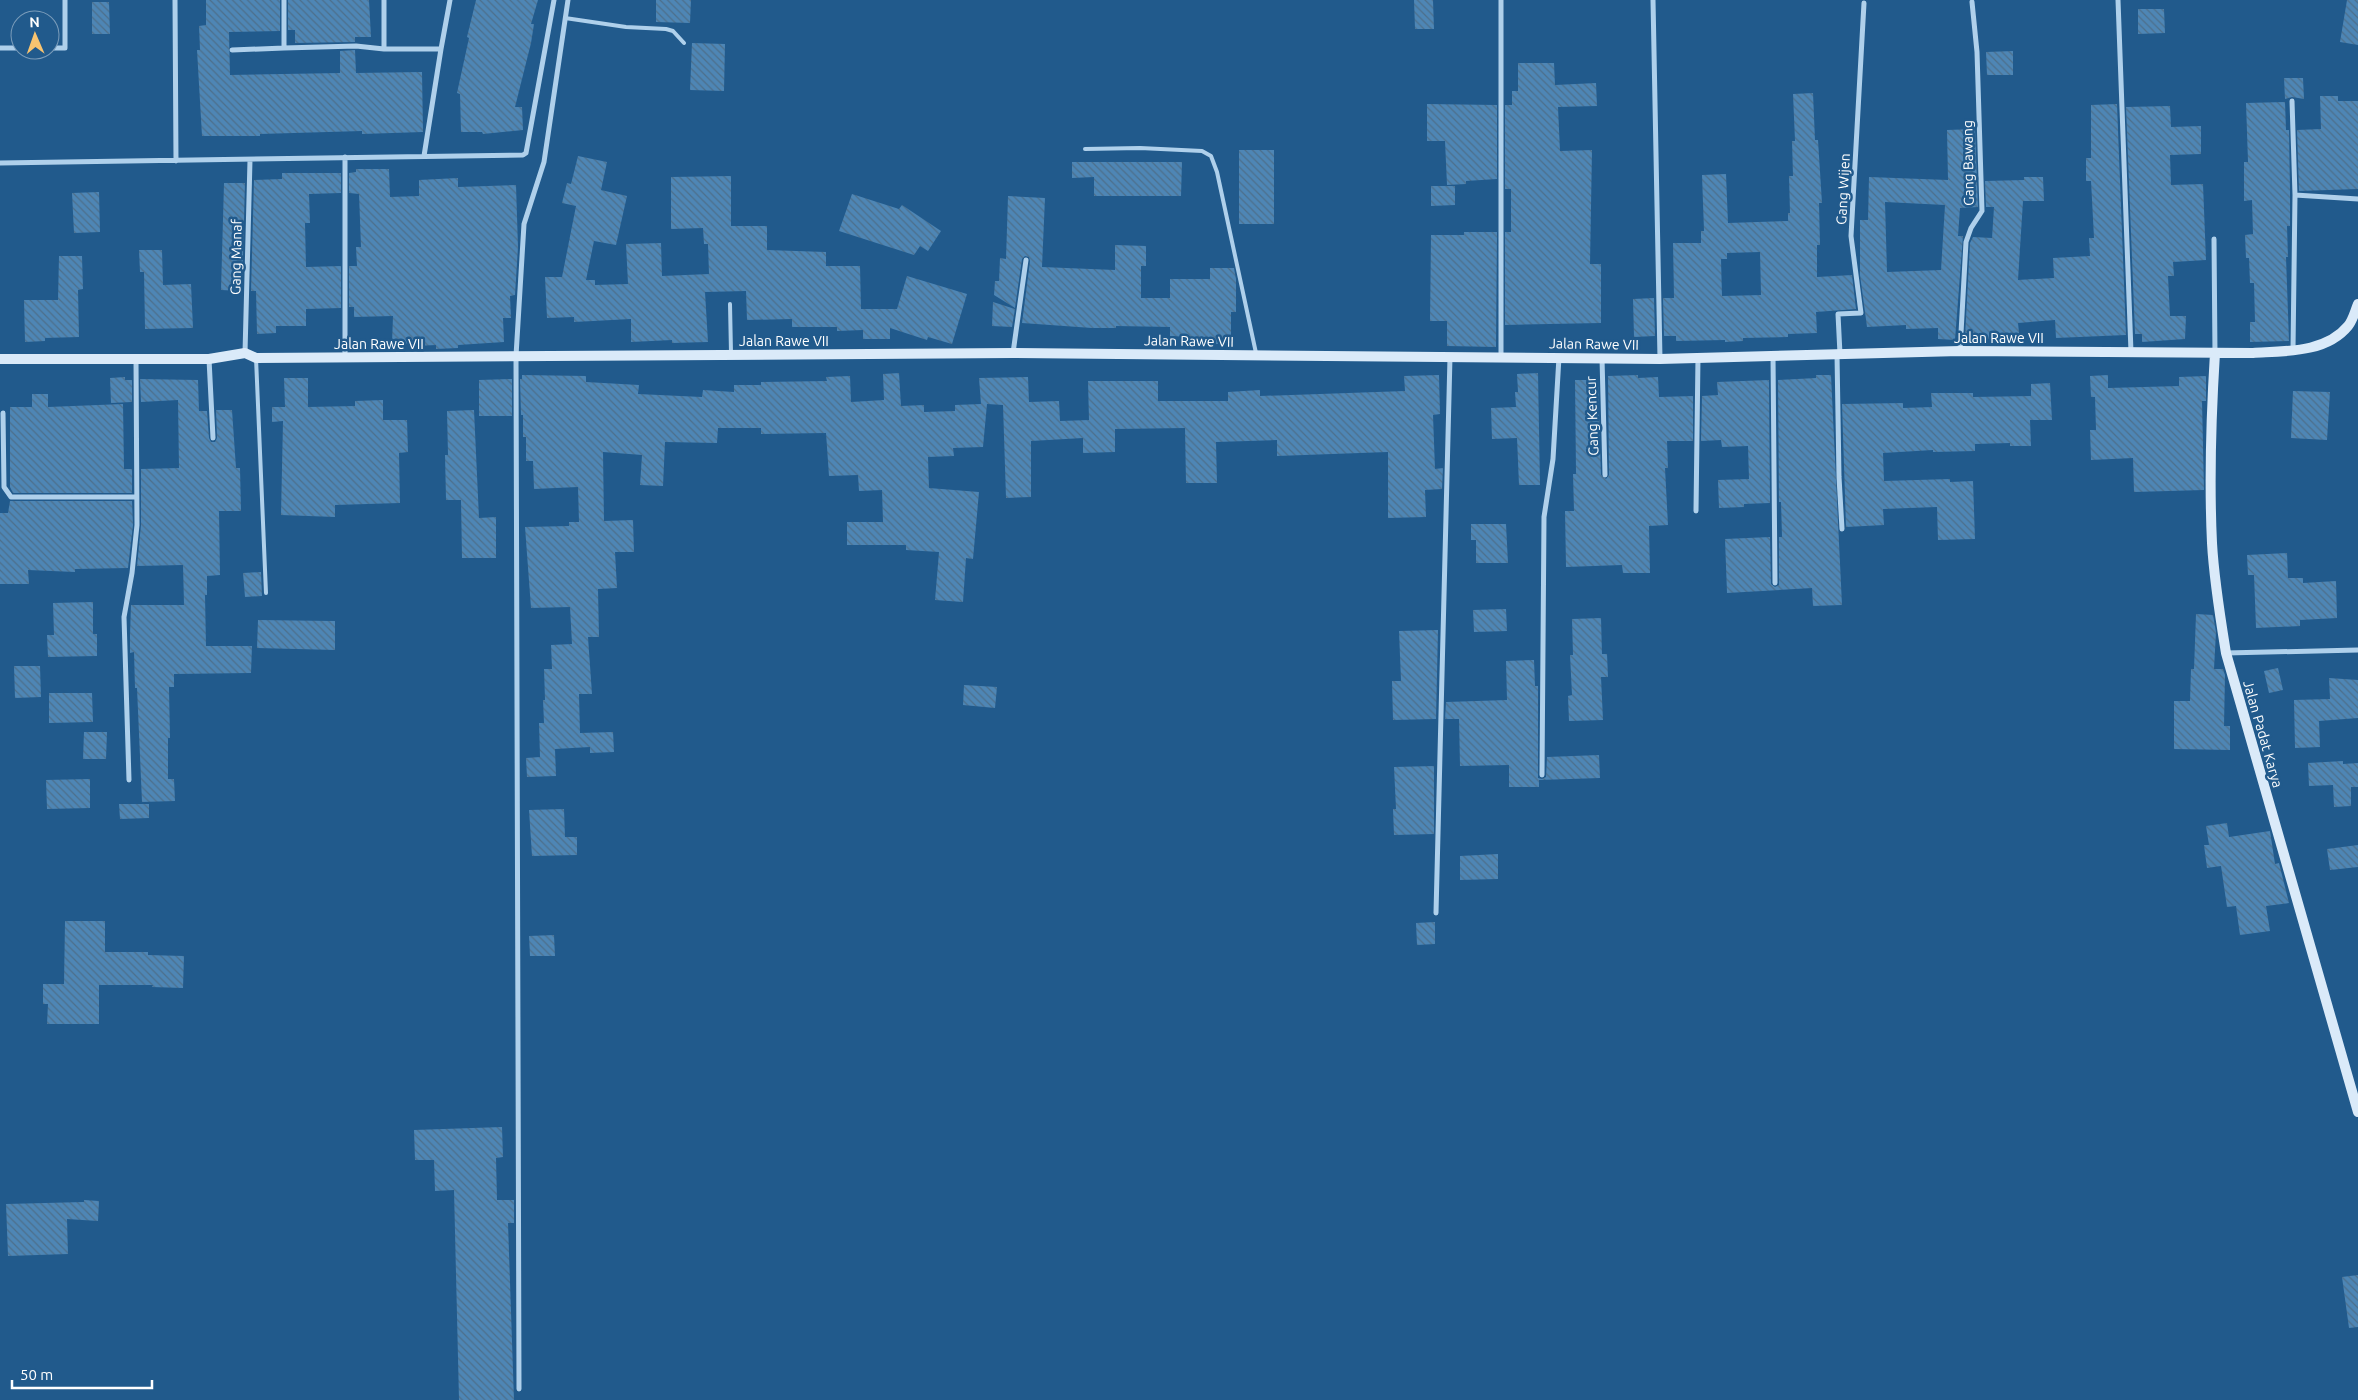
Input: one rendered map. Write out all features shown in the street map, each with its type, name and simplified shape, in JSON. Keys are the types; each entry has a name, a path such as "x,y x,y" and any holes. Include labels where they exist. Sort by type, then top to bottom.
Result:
{"main road":[{"name":"Jalan Rawe VII","path":"0,359 209,359 245,354 256,358 1013,353 1660,358 1960,351 2215,353 2293,351 2321,344 2337,337 2350,324 2358,304"},
{"name":"Jalan Padat Karya","path":"2215,353 2210,440 2212,544 2216,589 2226,653 2358,1112"}],"street":[{"path":"60,48 65,48 65,0"},
{"path":"175,0 176,161"},
{"path":"284,0 284,48"},
{"path":"384,0 384,49"},
{"path":"424,156 450,0"},
{"path":"0,163 523,156 526,153 554,0"},
{"path":"519,1389 516,356 524,224 544,162 568,0"},
{"path":"1501,0 1501,357"},
{"path":"1653,0 1660,358"},
{"path":"2118,0 2131,352"},
{"name":"Gang Bawang","path":"1960,351 1966,242 1971,228 1982,211 1977,52 1972,2"},
{"name":"Gang Wijen","path":"1839,354 1838,314 1861,313 1851,236 1864,3"},
{"path":"232,50 356,46 384,49 441,49"},
{"path":"2292,101 2295,195 2293,351"},
{"path":"345,157 345,358"},
{"name":"Gang Manaf","path":"245,354 250,160"},
{"path":"2295,195 2358,199"},
{"path":"2214,240 2215,353"},
{"path":"1013,353 1026,260"},
{"path":"1839,354 1839,477 1842,529"},
{"path":"1773,355 1775,583"},
{"path":"1542,775 1544,517 1553,460 1559,356"},
{"path":"1436,913 1450,357"},
{"name":"Gang Kencur","path":"1602,357 1605,475"},
{"path":"1696,511 1698,357"},
{"path":"129,780 124,616 133,564 137,525 136,359"},
{"path":"209,359 213,438"},
{"path":"3,413 4,487 11,497 136,497"},
{"path":"2226,653 2358,650"}],"lane":[{"path":"565,18 626,27 666,29 673,31 684,43"},
{"path":"1085,150 1149,148 1202,151 1210,156 1217,172 1257,356"},
{"path":"730,304 731,355"},
{"path":"256,358 266,593"}],"building":[{"path":"206,0 280,0 280,31 229,32 230,75 340,73 340,51 355,50 356,73 422,72 423,132 362,134 362,131 260,134 260,136 202,136 197,50 200,50 199,26 206,25"},
{"path":"288,0 369,0 371,37 355,37 355,42 295,43 295,30 288,30"},
{"path":"476,0 538,0 531,24 534,24 531,43 515,107 522,107 523,130 483,134 482,132 461,132 460,94 457,93"},
{"path":"656,0 691,0 690,23 656,22"},
{"path":"1414,0 1433,0 1434,29 1415,29"},
{"path":"2347,0 2358,0 2358,45 2340,42"},
{"path":"92,2 109,2 110,34 92,34"},
{"path":"2138,9 2164,9 2165,33 2138,34"},
{"path":"692,43 725,44 724,91 690,90"},
{"path":"2013,51 2013,75 1987,75 1986,52"},
{"path":"1518,63 1554,63 1555,85 1596,83 1597,106 1558,107 1560,151 1592,150 1590,264 1601,264 1601,323 1505,325 1505,232 1511,232 1511,189 1505,189 1505,105 1512,105 1512,91 1518,91"},
{"path":"2284,78 2303,78 2304,99 2292,97 2285,99"},
{"path":"1813,93 1815,140 1818,140 1822,203 1819,203 1820,245 1817,245 1817,277 1852,275 1856,309 1816,312 1817,333 1788,334 1788,337 1743,338 1743,341 1725,342 1725,340 1676,341 1676,336 1664,336 1663,298 1674,298 1673,243 1701,243 1701,231 1704,231 1702,175 1726,174 1728,223 1788,221 1788,213 1790,213 1789,176 1793,176 1792,141 1795,141 1793,94","holes":["1760,252 1761,295 1722,296 1721,259 1727,259 1727,253"]},
{"path":"2320,96 2338,96 2338,101 2358,101 2358,189 2299,191 2297,130 2321,129"},
{"path":"2285,102 2286,130 2289,130 2290,226 2287,226 2288,257 2286,257 2289,341 2250,342 2250,322 2255,322 2254,283 2250,283 2249,258 2246,258 2245,235 2253,234 2252,200 2244,201 2244,162 2248,162 2246,103"},
{"path":"1427,104 1497,105 1497,179 1466,181 1466,184 1447,185 1445,141 1427,141"},
{"path":"2117,104 2126,335 2056,338 2055,320 2018,323 2020,342 2004,343 2004,340 1965,337 1970,243 1973,237 1992,238 1994,207 1986,207 1985,181 2024,180 2024,177 2043,177 2044,201 2023,201 2018,280 2054,278 2053,258 2090,256 2089,238 2094,238 2091,181 2086,181 2086,158 2091,158 2091,105"},
{"path":"2170,106 2171,127 2201,126 2201,154 2170,155 2171,185 2203,184 2206,260 2173,262 2174,276 2168,276 2170,316 2186,316 2185,339 2142,342 2142,334 2135,334 2126,107"},
{"path":"1975,129 1978,207 1960,208 1958,236 1963,236 1955,340 1938,339 1938,328 1906,329 1906,325 1867,327 1860,275 1860,220 1868,220 1869,177 1948,180 1947,130","holes":["1885,202 1945,205 1941,270 1887,272"]},
{"path":"1239,150 1274,150 1274,224 1239,224"},
{"path":"578,156 607,162 601,190 627,196 616,245 594,241 586,280 595,280 595,285 628,284 626,244 661,243 662,276 709,274 708,244 704,244 703,228 671,229 671,177 731,176 731,226 767,226 767,250 826,252 826,266 860,266 861,309 897,309 907,276 967,294 952,344 928,337 927,340 890,328 890,339 863,339 863,330 837,331 837,327 792,327 792,319 747,320 746,291 705,292 708,342 672,343 672,340 631,342 631,319 574,322 574,317 547,318 545,277 562,277 576,206 562,203 567,183 571,184"},
{"path":"1072,162 1182,162 1181,196 1094,196 1094,177 1072,178"},
{"path":"356,169 389,169 390,197 419,196 419,180 458,178 458,187 516,185 518,247 515,295 510,296 511,318 503,318 504,342 458,345 458,348 436,349 436,345 415,346 415,344 392,343 393,316 354,317 354,307 349,307 349,266 357,266 356,247 361,247 359,194 349,193 349,173 356,172"},
{"path":"282,173 341,173 341,193 309,194 310,223 305,223 306,267 341,266 341,308 306,309 306,326 276,326 276,333 257,334 256,291 251,291 254,180 282,179"},
{"path":"224,183 245,183 242,291 221,290"},
{"path":"1431,186 1455,186 1455,205 1431,206"},
{"path":"99,192 100,232 74,233 72,193"},
{"path":"852,194 899,209 902,205 941,231 928,251 920,246 914,255 839,231"},
{"path":"1008,196 1045,198 1042,267 1115,270 1115,245 1146,246 1146,266 1141,266 1141,298 1170,298 1170,279 1210,279 1210,268 1234,268 1236,312 1231,312 1231,344 1213,344 1213,338 1170,336 1170,327 1116,326 1116,328 1092,328 1022,323 1029,257 1025,256 1022,259 1015,308 994,295 995,281 999,281 1000,258 1006,259"},
{"path":"1464,232 1497,232 1496,347 1447,346 1447,321 1430,321 1431,235 1464,235"},
{"path":"139,250 162,250 163,285 191,284 193,328 145,329 144,272 140,272"},
{"path":"59,256 82,256 83,289 78,290 79,337 45,338 45,341 25,342 24,300 58,300"},
{"path":"1654,298 1655,336 1634,337 1633,299"},
{"path":"993,302 1015,309 1012,327 992,326"},
{"path":"899,373 901,406 924,405 924,412 955,411 955,405 981,404 979,378 1028,377 1029,402 1059,401 1060,421 1089,420 1088,381 1158,381 1158,401 1228,401 1228,392 1260,390 1260,396 1405,391 1404,376 1439,375 1440,414 1433,415 1435,469 1443,468 1442,489 1425,490 1426,517 1388,518 1388,452 1277,456 1277,440 1216,442 1217,483 1186,483 1185,428 1115,429 1115,452 1083,453 1083,438 1031,441 1031,497 1006,498 1003,405 987,404 983,447 953,448 954,456 928,457 929,488 979,492 973,559 966,558 963,602 935,600 939,552 906,550 906,545 847,545 847,522 883,522 882,490 859,491 858,475 829,476 826,433 761,434 761,428 718,428 717,443 665,442 663,486 640,485 642,455 603,452 604,521 633,520 634,552 615,552 617,588 598,589 599,637 588,637 592,694 579,694 580,733 613,732 614,752 590,753 590,747 555,749 556,776 527,777 526,758 540,757 539,723 544,723 544,669 552,669 551,645 572,644 570,607 531,608 525,527 569,526 569,522 579,522 578,487 534,489 533,461 526,461 526,437 523,437 520,379 522,379 522,375 586,376 586,382 639,385 638,394 702,397 703,390 734,392 734,385 761,385 761,382 827,381 826,377 850,376 851,402 884,400 883,374"},
{"path":"1538,373 1540,485 1519,485 1517,438 1492,439 1491,408 1516,407 1515,392 1518,392 1517,374"},
{"path":"1638,375 1638,378 1658,377 1659,397 1693,396 1693,441 1667,441 1668,468 1665,468 1668,525 1649,526 1650,573 1623,573 1622,565 1566,567 1565,511 1574,511 1573,474 1576,474 1575,380 1598,380 1601,475 1606,479 1609,475 1608,376"},
{"path":"1816,375 1831,375 1842,605 1813,606 1812,588 1727,593 1725,539 1770,537 1771,584 1775,587 1779,585 1779,537 1782,537 1781,502 1779,502 1778,380 1816,378"},
{"path":"2108,375 2108,388 2179,386 2179,377 2206,376 2206,401 2202,401 2204,490 2134,492 2133,458 2091,460 2090,430 2096,430 2095,397 2091,397 2090,376"},
{"path":"125,377 125,380 132,380 132,402 111,403 110,378"},
{"path":"284,378 308,378 308,407 355,406 355,401 383,400 383,420 407,420 408,452 399,453 400,503 335,505 335,517 281,515 283,421 272,422 272,407 285,407"},
{"path":"140,379 198,380 199,411 207,411 211,442 215,442 217,438 216,410 232,410 236,468 240,468 241,511 219,511 220,575 207,576 207,595 205,595 206,646 252,646 251,673 174,674 174,687 169,687 170,738 168,738 168,779 174,779 175,801 142,802 137,688 135,688 134,652 130,653 130,635 131,605 184,605 183,565 137,566 141,525 141,469 179,468 178,400 141,402"},
{"path":"512,379 512,416 479,416 479,380"},
{"path":"1769,380 1770,503 1744,504 1744,507 1719,508 1718,480 1749,479 1748,446 1722,447 1721,440 1701,441 1702,396 1718,395 1717,382"},
{"path":"2050,383 2052,420 2030,420 2031,446 2010,446 2010,443 1975,444 1975,451 1933,452 1933,450 1883,453 1884,481 1950,479 1950,482 1973,481 1975,539 1938,540 1937,507 1883,509 1884,525 1846,527 1842,404 1903,403 1903,408 1932,407 1931,393 1973,393 1973,397 2031,396 2031,384"},
{"path":"2293,391 2330,392 2327,440 2291,438"},
{"path":"32,394 48,394 48,407 123,404 124,469 132,469 132,493 13,493 10,487 10,407 32,407"},
{"path":"474,410 479,518 496,517 496,558 462,558 461,500 446,500 445,455 448,455 447,411"},
{"path":"10,501 132,501 133,525 128,568 75,569 75,572 28,570 29,584 0,584 0,513 8,513"},
{"path":"1471,524 1506,524 1508,563 1476,563 1476,540 1471,540"},
{"path":"2287,553 2288,578 2303,578 2303,583 2336,581 2337,618 2300,620 2300,626 2256,628 2254,575 2248,575 2247,555"},
{"path":"261,572 262,596 245,597 243,573"},
{"path":"93,602 93,634 97,634 97,656 48,657 47,635 54,635 53,603"},
{"path":"1506,609 1507,631 1474,632 1473,610"},
{"path":"2196,614 2213,615 2216,632 2214,669 2223,669 2225,675 2224,726 2230,726 2230,750 2174,749 2174,701 2190,701 2191,669 2194,669"},
{"path":"1601,618 1602,654 1607,654 1608,677 1601,677 1603,720 1569,721 1568,696 1572,695 1570,655 1573,655 1572,619"},
{"path":"258,620 335,621 335,650 257,648"},
{"path":"1438,630 1436,719 1393,720 1392,681 1401,681 1399,631"},
{"path":"1534,660 1535,686 1538,686 1538,778 1546,777 1547,757 1599,755 1600,778 1539,780 1539,787 1509,787 1509,765 1460,766 1459,719 1445,719 1446,702 1507,700 1506,661"},
{"path":"14,666 40,666 41,697 15,698"},
{"path":"2278,668 2283,690 2269,693 2264,671"},
{"path":"2329,678 2358,680 2358,718 2319,721 2320,747 2295,748 2294,700 2330,699"},
{"path":"964,685 997,687 995,708 963,705"},
{"path":"49,693 92,693 93,722 49,723"},
{"path":"84,732 107,732 106,759 83,759"},
{"path":"2343,761 2343,764 2358,763 2358,787 2351,787 2351,806 2334,807 2333,785 2309,786 2308,763"},
{"path":"1434,766 1434,834 1394,835 1393,809 1396,809 1394,767"},
{"path":"90,779 90,808 47,809 46,780"},
{"path":"119,804 149,804 149,818 120,819"},
{"path":"564,809 565,837 577,837 577,855 532,856 529,810"},
{"path":"2227,823 2229,837 2270,831 2275,864 2279,863 2289,903 2266,906 2270,931 2240,935 2236,906 2227,907 2221,866 2207,868 2204,845 2209,845 2206,826"},
{"path":"2358,845 2358,867 2330,870 2327,849"},
{"path":"1498,854 1498,879 1460,880 1460,856"},
{"path":"65,921 105,921 105,952 148,952 148,955 184,956 183,988 152,987 153,985 99,985 99,1024 47,1024 48,1004 43,1004 43,984 64,984"},
{"path":"1435,922 1435,944 1417,945 1416,923"},
{"path":"554,935 555,956 530,956 529,936"},
{"path":"502,1127 503,1157 496,1158 497,1200 514,1200 514,1223 508,1223 514,1400 459,1400 454,1190 435,1191 434,1160 415,1160 414,1130"},
{"path":"84,1200 99,1201 98,1221 67,1219 68,1254 8,1256 6,1204 84,1202"},
{"path":"2358,1275 2358,1327 2349,1328 2342,1277"}]}
